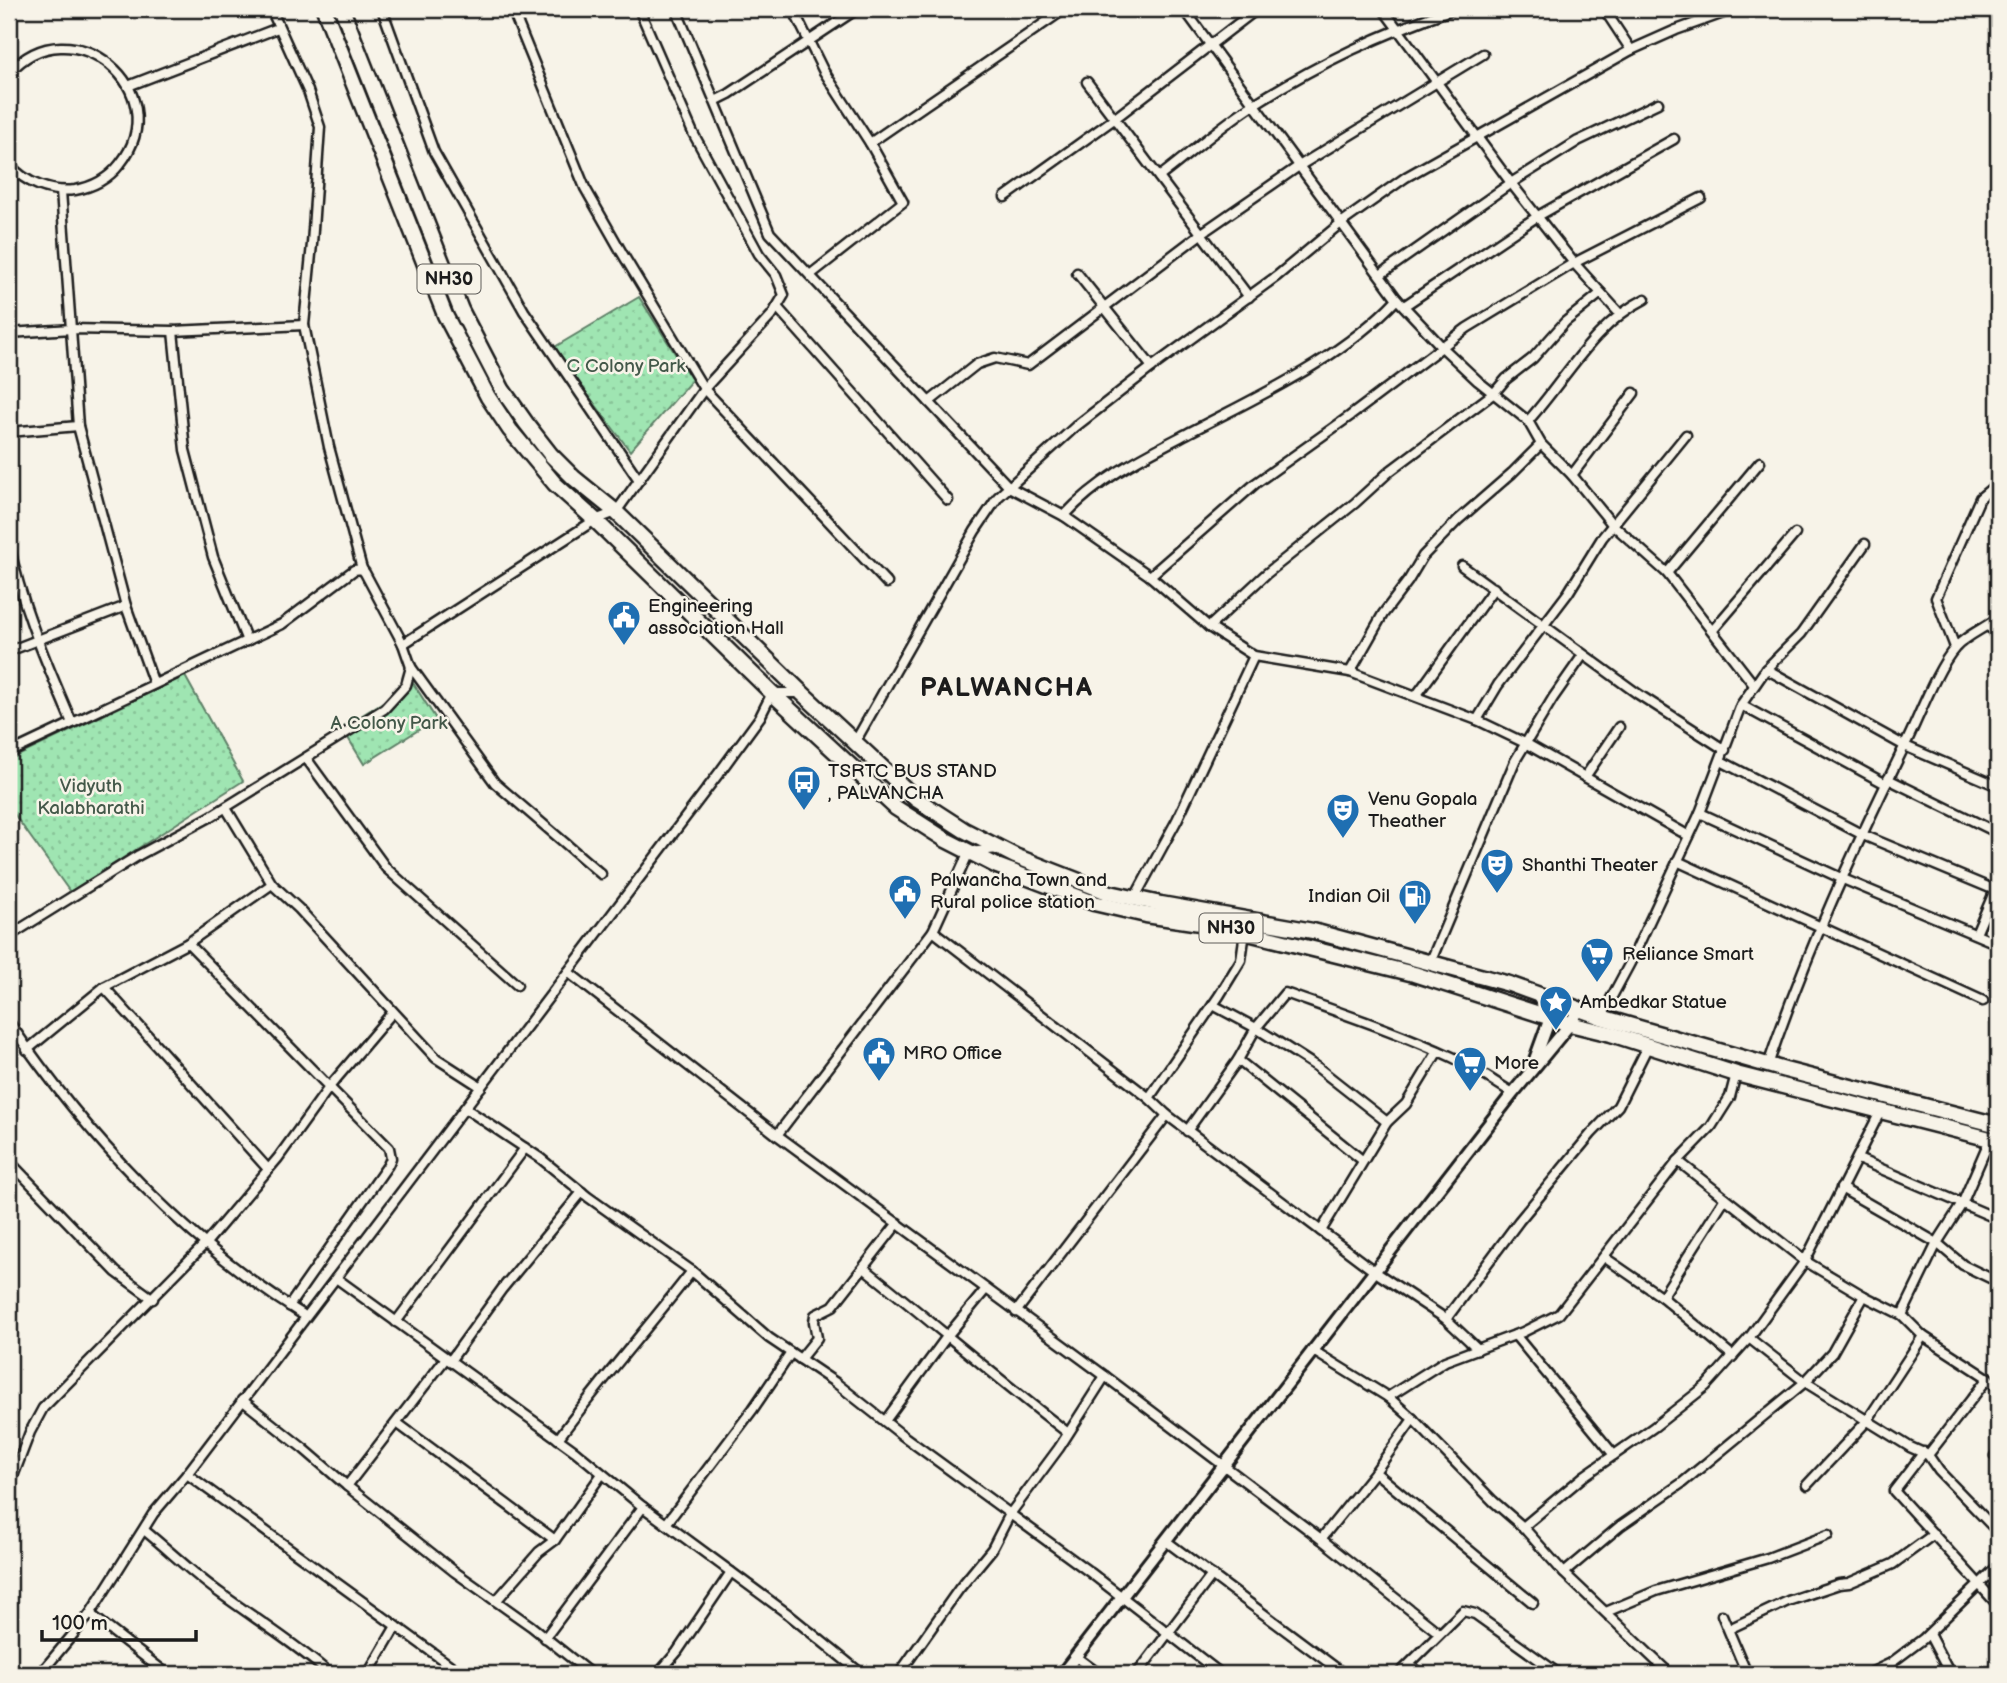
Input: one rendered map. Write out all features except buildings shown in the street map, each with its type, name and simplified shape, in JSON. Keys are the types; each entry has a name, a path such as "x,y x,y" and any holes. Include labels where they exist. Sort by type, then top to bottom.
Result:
{"highway":[{"name":"NH30","path":"324,9 445,315 488,397 510,430 555,484 596,520 772,693 896,808 997,866 1094,903 1146,915 1220,926 1414,974 1736,1074 1994,1140"},
{"name":"NH30","path":"342,9 461,310 502,389 551,455 583,486 616,512 802,693 916,799 1000,849 1066,876 1134,899 1313,930 1536,993 1601,1017 1768,1065 1998,1125"}],"street":[{"path":"271,9 308,91 320,127 304,325 329,447 362,569 403,644 411,667 495,783 601,874"},
{"path":"382,9 434,152 524,310 639,480"},
{"path":"512,9 585,188 705,389 887,583"},
{"path":"403,644 596,520 616,512 705,389 777,307 784,295 776,275 759,254 693,133 639,9"},
{"path":"676,9 770,233 1009,486 1064,516 1150,576 1209,627 1254,656 1350,672 1477,720 1525,743 1689,836"},
{"path":"793,9 823,70 870,143 903,202 810,275"},
{"path":"715,102 858,9"},
{"path":"870,143 1065,9"},
{"path":"1184,9 1397,299 1443,348 1528,421 1541,444 1572,475 1612,524 1667,572 1754,685"},
{"path":"1004,197 1114,119 1257,9"},
{"path":"1383,9 1511,183 1574,263 1620,314"},
{"path":"1159,177 1254,104 1356,46 1453,9"},
{"path":"1604,9 1631,50"},
{"path":"856,742 975,531 998,497 1075,427 1249,297 1341,223 1406,177 1631,50 1676,30 1735,9"},
{"path":"128,86 278,28"},
{"path":"9,73 36,52 68,47 89,51 107,62 128,86 135,107 136,128 125,158 102,180 82,189 61,191 30,182 9,164"},
{"path":"929,402 976,364 995,358 1028,365 1202,233 1299,166 1483,54"},
{"path":"1087,82 1249,297"},
{"path":"1380,275 1511,183 1578,141 1658,103"},
{"path":"1404,306 1537,216 1674,139"},
{"path":"61,191 78,426 126,606 154,684"},
{"path":"1150,576 1256,483 1467,328 1574,263 1701,198"},
{"path":"1077,273 1152,367"},
{"path":"1209,627 1266,574 1355,503 1390,471 1494,393 1506,379 1533,358 1565,322 1601,292"},
{"path":"1064,516 1081,498 1107,478 1149,453 1238,408 1335,351 1370,325 1397,299"},
{"path":"1528,421 1596,335 1620,314 1645,299"},
{"path":"777,307 948,500"},
{"path":"9,333 72,329 173,331 304,325"},
{"path":"173,331 185,450 213,557 247,641"},
{"path":"1572,475 1634,393"},
{"path":"9,432 78,426"},
{"path":"1477,720 1498,685 1568,593 1612,524 1686,435"},
{"path":"1350,672 1383,614 1423,556 1541,444"},
{"path":"1667,572 1760,462"},
{"path":"1955,647 1936,598 1980,498 1998,483"},
{"path":"1713,630 1795,534"},
{"path":"9,543 13,567 36,639 72,723"},
{"path":"1601,1017 1630,963 1700,813 1741,705 1766,669 1801,634 1866,544"},
{"path":"1462,566 1638,694 1725,750"},
{"path":"9,753 282,624 348,574 362,569"},
{"path":"1416,696 1494,588"},
{"path":"9,651 126,606"},
{"path":"1768,1065 1788,1007 1843,878 1942,668 1955,647 1998,618"},
{"path":"1987,626 1998,634"},
{"path":"1430,963 1484,832 1525,743 1583,655"},
{"path":"1134,899 1177,820 1254,656"},
{"path":"9,936 139,855 226,808 384,709 406,685 411,667"},
{"path":"1766,669 1905,746 1998,786"},
{"path":"40,1674 90,1614 153,1514 187,1474 728,761 760,717 772,693 802,693"},
{"path":"1741,705 1887,781 1998,833"},
{"path":"1585,777 1619,727"},
{"path":"306,758 386,868 517,985"},
{"path":"1721,761 1863,835 1997,887 1976,934"},
{"path":"226,808 272,884 299,909 436,1058 481,1087"},
{"path":"1700,813 1998,944"},
{"path":"777,1135 933,930 970,852 1000,849"},
{"path":"1677,861 1983,1001"},
{"path":"27,1049 104,987 188,943 272,884"},
{"path":"933,930 1149,1098 1187,1131 1374,1271 1446,1318 1478,1349"},
{"path":"1149,1098 1241,960 1245,932"},
{"path":"188,943 389,1148 391,1157 380,1177 289,1306"},
{"path":"568,972 777,1135 1321,1538 1438,1633"},
{"path":"104,987 268,1169"},
{"path":"1187,1131 1238,1060 1256,1028 1285,993 1397,1033 1438,1051 1513,1093"},
{"path":"1531,1071 1550,1018 1536,993"},
{"path":"1213,1005 1256,1028 1317,1067 1387,1122"},
{"path":"1062,1674 1312,1350 1570,1024 1579,1008"},
{"path":"9,1487 30,1432 43,1408 206,1243 268,1169 330,1086 392,1013"},
{"path":"9,1023 82,1118 144,1186 223,1258 302,1314"},
{"path":"1446,1318 1519,1221 1591,1134 1618,1106 1648,1045"},
{"path":"1321,1231 1362,1160 1387,1122 1406,1104 1438,1051"},
{"path":"1238,1060 1362,1160"},
{"path":"1388,1397 1445,1361 1515,1335 1559,1314 1678,1161 1711,1127 1730,1097 1736,1074"},
{"path":"465,1108 692,1270 769,1338 836,1383 1123,1597 1221,1674"},
{"path":"1523,1527 1584,1476 1654,1427 1706,1386 1749,1338 1805,1261 1881,1110"},
{"path":"1016,1312 1167,1115"},
{"path":"1902,1315 1937,1243 1962,1204 1994,1140"},
{"path":"396,1322 524,1148"},
{"path":"1858,1159 1998,1219"},
{"path":"9,1161 116,1272 153,1298"},
{"path":"1678,1161 1805,1261 1902,1315 1923,1336 1988,1378 1998,1389"},
{"path":"1841,1188 1937,1243 1963,1265 1998,1282"},
{"path":"347,1486 582,1192"},
{"path":"1662,1297 1725,1198"},
{"path":"800,1359 817,1338 815,1315 834,1306 898,1223"},
{"path":"1604,1257 1662,1297 1733,1356"},
{"path":"864,1268 1068,1433"},
{"path":"558,1439 692,1270"},
{"path":"336,1278 558,1439 862,1674"},
{"path":"884,1421 947,1335 986,1289"},
{"path":"1564,1573 1620,1526 1682,1483 1805,1382 1832,1353 1864,1296"},
{"path":"1515,1335 1614,1455"},
{"path":"1807,1485 1867,1421 1923,1336"},
{"path":"1749,1338 1805,1382 1910,1447 1926,1453 1939,1471 1998,1532"},
{"path":"1312,1350 1388,1397 1413,1419 1493,1501 1523,1527 1564,1573 1670,1674"},
{"path":"666,1524 753,1409 791,1353"},
{"path":"899,1674 992,1549 1010,1514 1105,1376"},
{"path":"1988,1378 1894,1491 1998,1605"},
{"path":"242,1400 455,1572 591,1674"},
{"path":"1321,1538 1375,1472 1413,1419"},
{"path":"397,1423 555,1540"},
{"path":"1998,1452 1998,1460"},
{"path":"1375,1472 1533,1603"},
{"path":"187,1474 462,1674"},
{"path":"496,1601 539,1552 555,1540 602,1474"},
{"path":"545,1637 643,1507"},
{"path":"144,1530 217,1591 261,1624 304,1651 330,1674"},
{"path":"1729,1629 1788,1601 1849,1583 1893,1564 1934,1534"},
{"path":"1606,1612 1656,1591 1768,1558 1828,1535"},
{"path":"1166,1541 1344,1674"},
{"path":"1868,1674 1891,1663 1929,1634 1998,1566"},
{"path":"658,1674 677,1653 732,1572"},
{"path":"1137,1674 1212,1575"},
{"path":"1399,1674 1463,1611 1470,1612 1548,1671 1559,1674"},
{"path":"90,1614 167,1674"},
{"path":"1722,1615 1747,1674"},
{"path":"368,1674 396,1626"},
{"path":"1929,1634 1950,1674"},
{"path":"1076,1657 1099,1674"},
{"path":"1410,1665 1421,1674"}],"green space":[{"name":"C Colony Park","path":"639,297 692,380 630,451 553,348"},
{"name":"Vidyuth Kalabharathi","path":"185,676 243,781 70,892 9,807 9,760"},
{"name":"A Colony Park","path":"413,683 436,719 364,764 342,728"}],"place":[{"name":"Engineering association Hall","path":"624,647"},
{"name":"TSRTC BUS STAND , PALVANCHA","path":"804,812"},
{"name":"Venu Gopala Theather","path":"1343,840"},
{"name":"Shanthi Theater","path":"1497,895"},
{"name":"Palwancha Town and Rural police station","path":"905,921"},
{"name":"Indian Oil","path":"1415,926"},
{"name":"Reliance Smart","path":"1597,984"},
{"name":"Ambedkar Statue","path":"1556,1032"},
{"name":"MRO Office","path":"879,1083"},
{"name":"More","path":"1470,1093"}],"district":[{"name":"PALWANCHA","path":"1007,688"}]}
